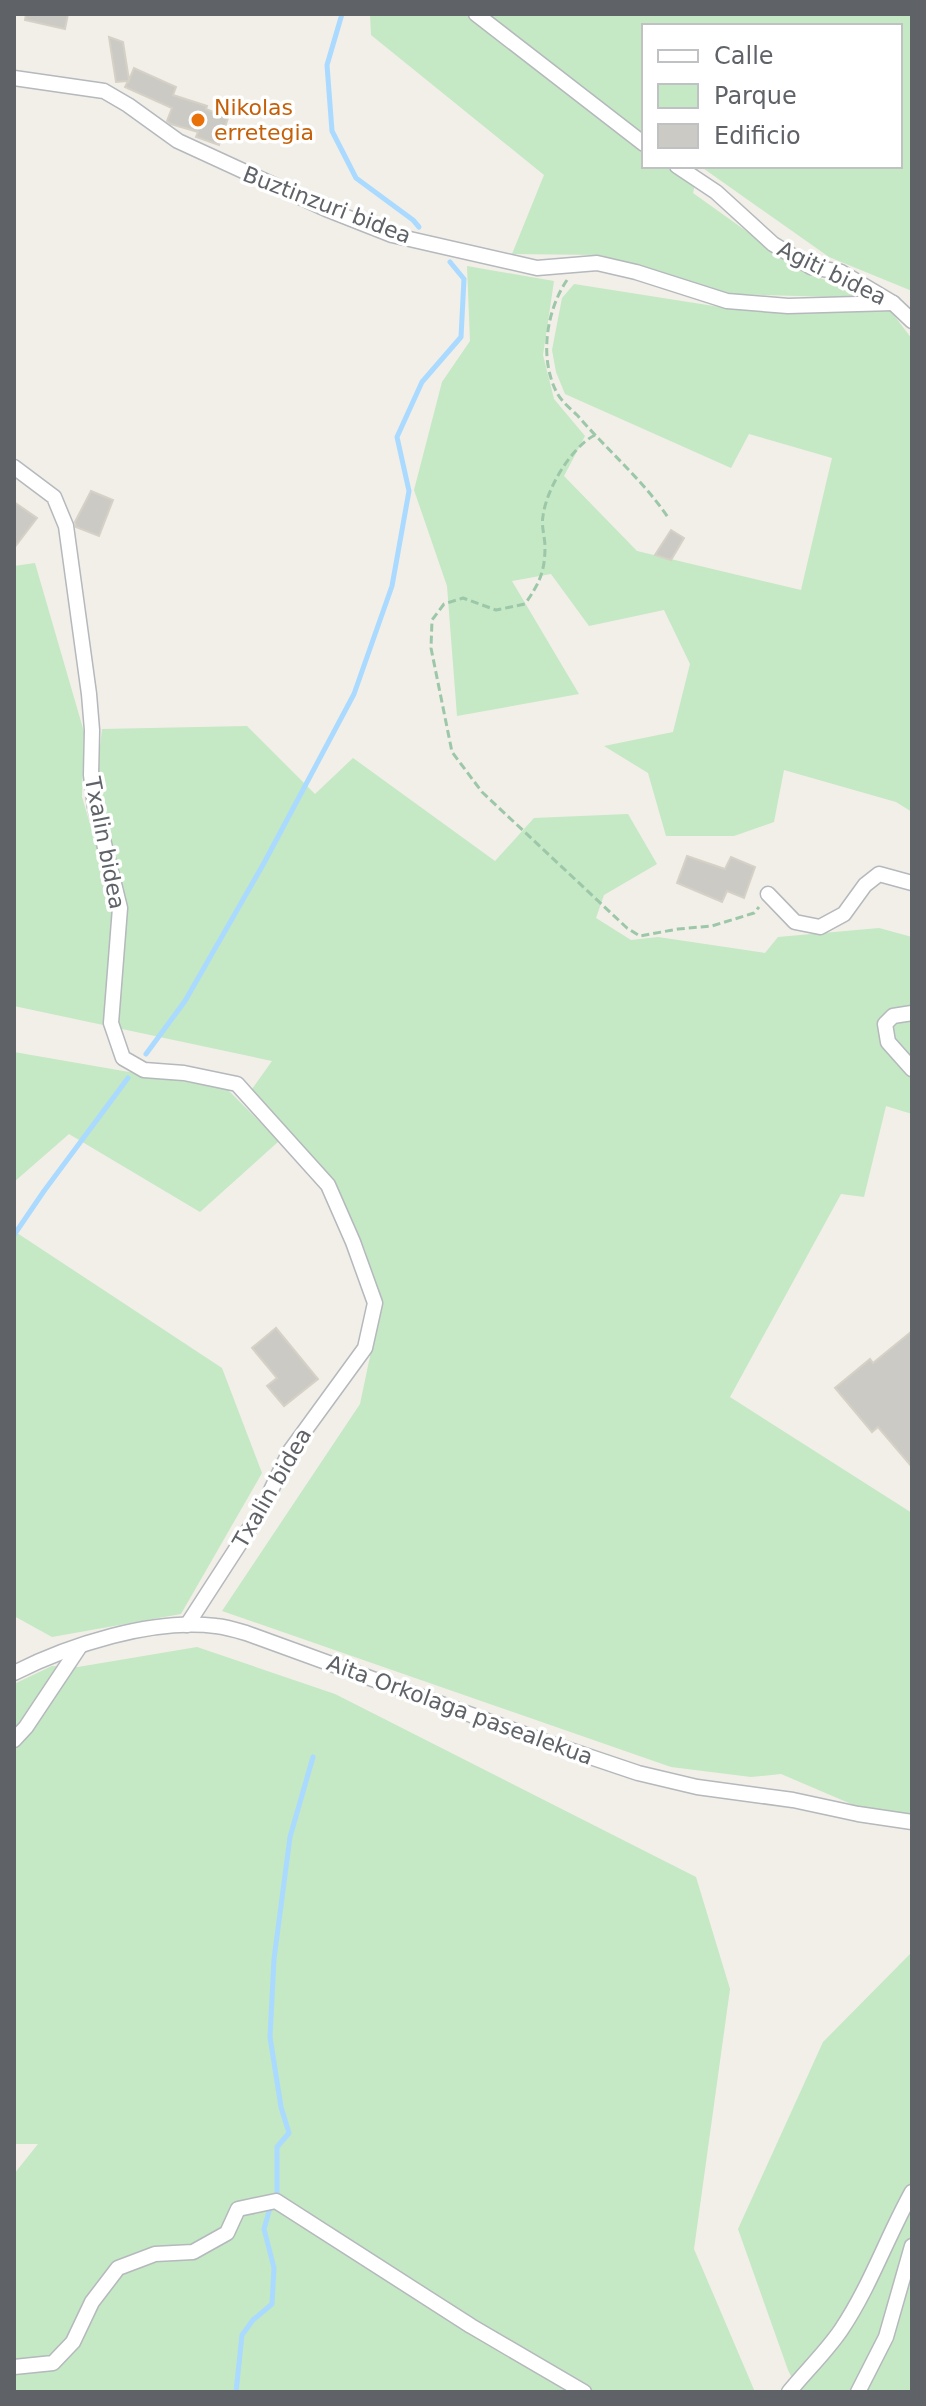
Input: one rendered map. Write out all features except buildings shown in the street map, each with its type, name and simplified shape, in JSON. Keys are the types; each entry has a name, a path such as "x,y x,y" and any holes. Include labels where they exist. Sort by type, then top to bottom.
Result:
{"street":[{"path":"476,14 642,142"},
{"name":"Buztinzuri bidea","path":"14,78 104,91 178,141 313,204 392,235 537,268 597,263 727,301 788,306 893,303"},
{"name":"Agiti bidea","path":"680,168 716,192 773,244 811,267 841,272 893,303 912,321"},
{"name":"Txalin bidea","path":"14,467 54,497 66,526 89,694 95,807 120,908 111,1023 123,1058 144,1070 184,1073 237,1084 328,1185 375,1303 365,1348 290,1451 262,1509 187,1625"},
{"path":"768,894 795,922 820,927 844,914 865,885 879,874 912,883"},
{"path":"912,1013 893,1016 885,1024 888,1042 912,1069"},
{"name":"Aita Orkolaga pasealekua","path":"14,1673 81,1645 127,1633 187,1625 216,1626 246,1633 543,1741 666,1781 912,1822"},
{"path":"14,1740 81,1645"},
{"path":"789,2392 840,2332 867,2285 912,2192"},
{"path":"14,2367 53,2363 73,2342 92,2302 118,2268 155,2254 193,2252 227,2233 238,2209 276,2201 471,2326 584,2392"},
{"path":"858,2392 886,2337 912,2246"}],"path":[{"path":"579,264 556,298 549,324 547,351 550,375 558,396 643,486 669,519"},
{"path":"595,435 587,438 570,456 552,488 542,516 545,549 540,582 525,604 496,610 463,598 444,604 432,620 431,648 452,752 482,792 627,928 640,936 712,926 754,913 768,894"}],"green space":[{"path":"370,14 912,14 912,291 829,257 703,168 902,168 902,24 642,24 642,168 699,168 693,193 802,271 872,298 728,294 600,255 512,254 544,175 371,35"},
{"path":"467,266 554,281 543,355 554,399 585,436 564,476 637,551 801,590 832,458 749,434 731,468 565,394 552,350 562,298 574,284 720,307 793,314 890,310 912,339 912,812 896,802 784,770 774,822 734,836 666,836 648,773 604,746 673,732 690,664 664,610 589,626 551,574 512,581 579,694 457,716 447,586 414,490 442,382 470,341"},
{"path":"35,563 84,732 82,797 108,884 121,878 103,822 97,774 102,729 247,726 315,794 353,758 495,861 534,818 628,814 657,864 604,895 596,918 631,940 658,937 765,953 778,937 879,928 912,937 912,1114 886,1106 864,1197 841,1194 730,1397 912,1513 912,1815 863,1809 781,1774 751,1777 671,1767 222,1611 360,1404 381,1304 365,1250 336,1186 252,1089 272,1061 14,1006 14,566"},
{"path":"14,1052 227,1089 279,1141 200,1212 69,1134 14,1182"},
{"path":"14,1231 222,1368 262,1473 181,1614 52,1637 14,1616"},
{"path":"197,1647 335,1694 696,1877 730,1989 694,2249 755,2392 14,2392 14,2174 38,2144 14,2144 14,1684 52,1666 78,1667"},
{"path":"912,1952 912,2392 799,2392 788,2370 738,2229 823,2042"}],"waterway":[{"path":"342,14 327,65 332,131 356,178 419,227"},
{"path":"146,1054 185,1001 264,863 354,694 392,586 409,491 397,437 422,382 461,337 464,279 450,262"},
{"path":"14,1235 128,1078"},
{"path":"277,2194 277,2147 289,2133 281,2107 270,2037 274,1959 290,1837 313,1757"},
{"path":"236,2392 242,2335 253,2320 272,2304 274,2268 264,2229 270,2208"}],"place":[{"name":"Nikolas erretegia","path":"198,120"}]}
